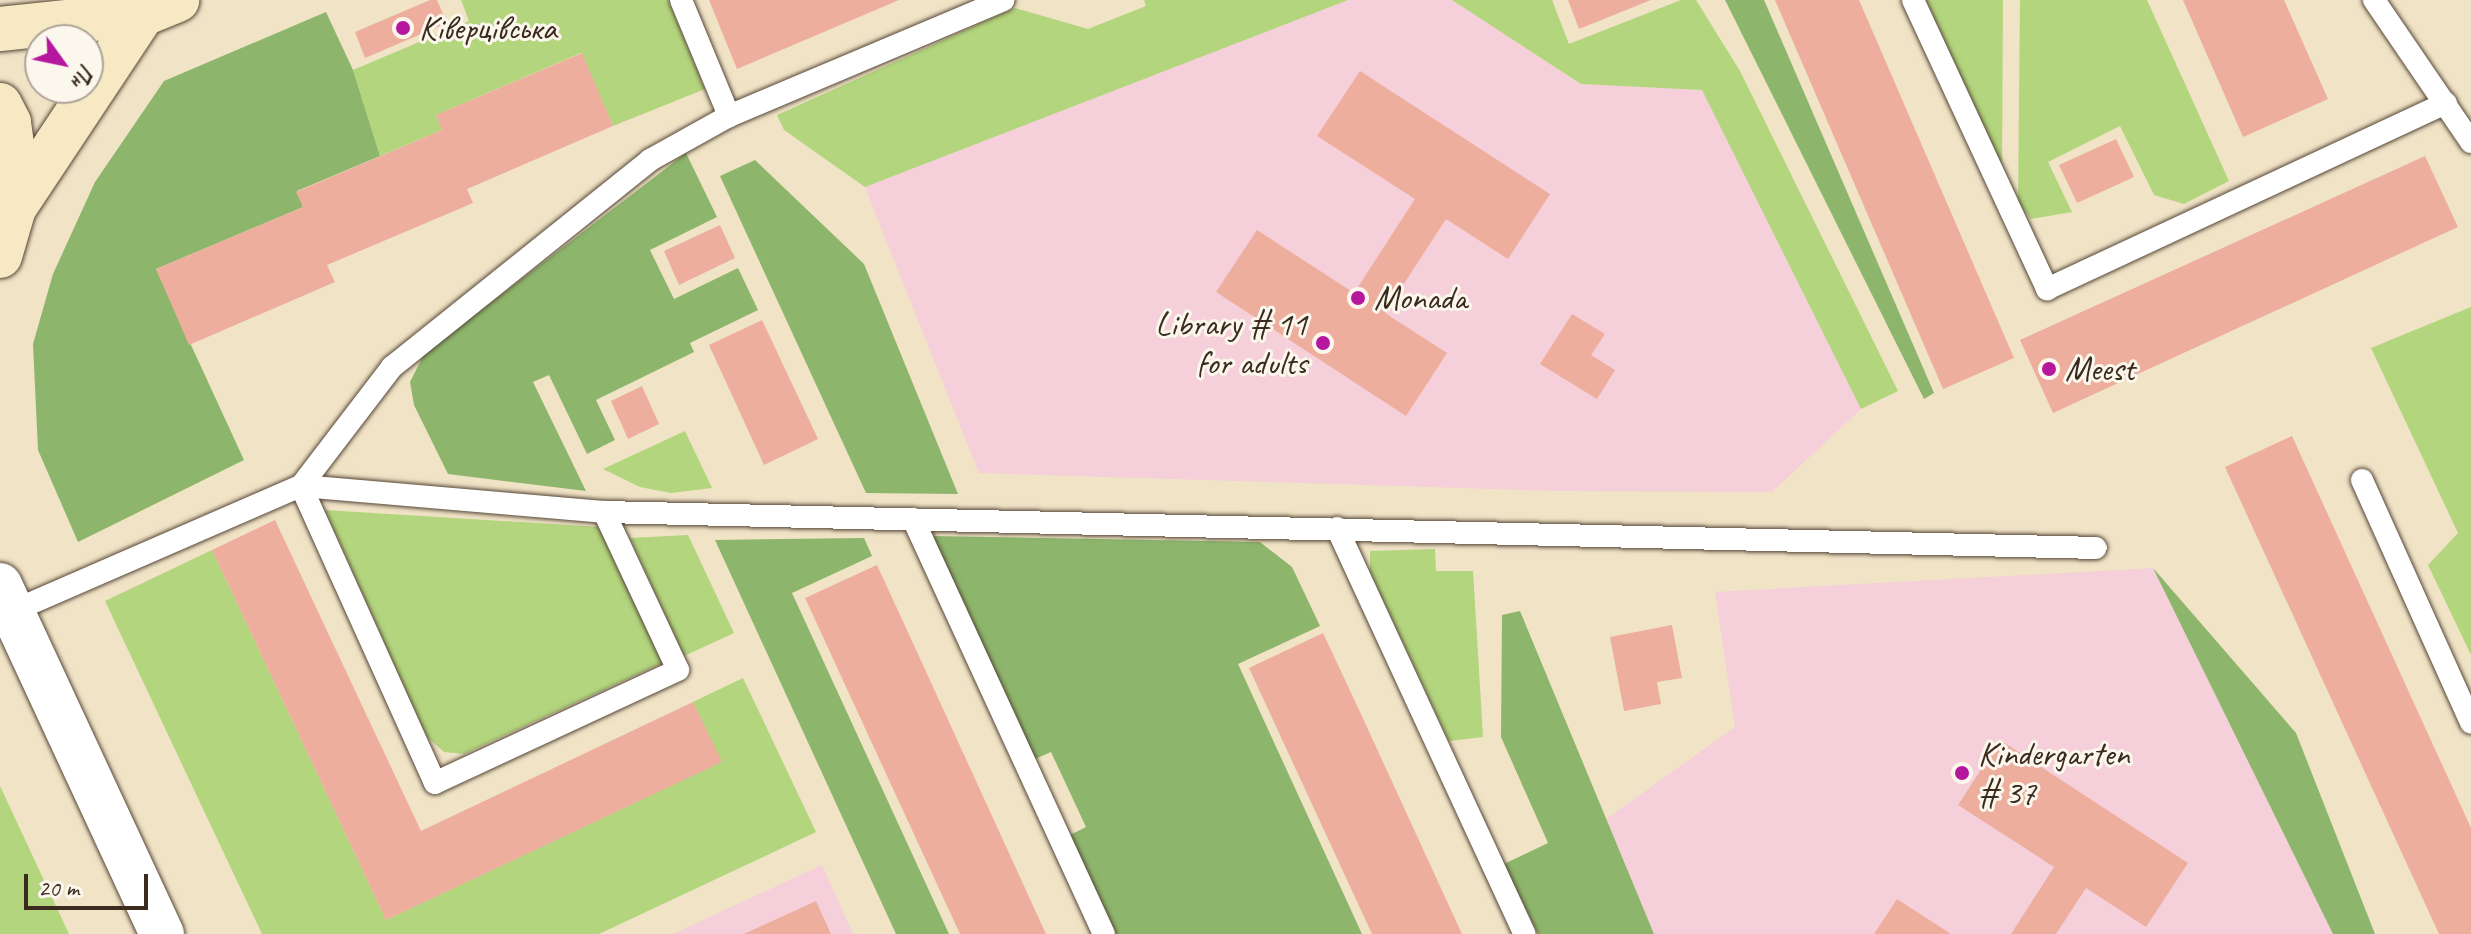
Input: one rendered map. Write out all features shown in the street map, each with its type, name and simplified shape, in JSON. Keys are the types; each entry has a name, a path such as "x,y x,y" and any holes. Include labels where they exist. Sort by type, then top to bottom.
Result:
{"main road":[{"path":"0,29 160,7"},
{"path":"14,208 160,7"},
{"path":"0,105 9,123 17,180 14,208 0,256"}],"street":[{"path":"6,598 162,934"}],"lane":[{"path":"681,0 729,116"},
{"path":"301,486 392,367 650,160 729,116 1004,0"},
{"path":"1913,0 2047,289 2446,103"},
{"path":"2374,0 2471,142"},
{"path":"2362,480 2471,723"},
{"path":"301,486 435,783 678,670 604,512"},
{"path":"6,598 301,486 604,512 2096,548"},
{"path":"913,519 1104,934"},
{"path":"1337,528 1525,934"}],"shaded area":[{"name":"Monada","path":"1348,0 1452,0 1580,84 1702,90 1861,409 1772,492 1557,491 979,473 865,187"},
{"name":"Kindergarten # 37","path":"2153,568 2333,934 1654,934 1606,819 1735,727 1715,592"},
{"path":"822,865 853,934 673,934"}],"green space":[{"path":"461,0 668,0 705,89 613,126 581,53 436,115 442,130 380,156 353,70 469,21"},
{"path":"1144,0 1348,0 865,187 784,130 777,115 1015,8 1088,29 1146,6"},
{"path":"1452,0 1552,0 1569,44 1681,0 1696,0 1740,71 1898,391 1861,409 1702,90 1581,84"},
{"path":"1725,0 1764,0 1934,393 1924,399"},
{"path":"1926,0 2003,0 2002,166"},
{"path":"2020,0 2147,0 2229,181 2184,204 2154,195 2120,126 2048,162 2072,212 2031,219 2018,203"},
{"path":"326,12 353,70 380,156 297,191 303,207 156,269 244,460 78,542 38,450 33,344 53,274 95,182 164,81"},
{"path":"686,153 717,217 650,250 674,299 738,268 758,310 690,343 694,352 596,400 615,440 587,454 549,375 533,382 586,491 448,474 414,405 410,382 424,354"},
{"path":"755,160 864,264 958,494 866,493 720,176"},
{"path":"2471,307 2471,655 2428,565 2458,533 2371,348"},
{"path":"685,431 712,488 671,493 640,487 603,469"},
{"path":"325,510 601,527 662,663 464,754 444,752 427,737"},
{"path":"688,535 734,633 684,656 630,538"},
{"path":"932,536 1260,542 1292,567 1320,626 1238,664 1362,934 1115,934 1070,835 1086,827 1051,752 1035,759"},
{"path":"864,538 872,556 792,593 949,934 896,934 715,540"},
{"path":"1435,549 1436,571 1473,571 1483,737 1449,741 1370,572 1370,551"},
{"path":"212,550 386,920 721,762 693,702 743,678 816,832 599,934 262,934 105,601"},
{"path":"2153,568 2296,733 2375,934 2333,934"},
{"path":"1520,611 1654,934 1538,934 1504,864 1548,843 1501,737 1502,615"},
{"path":"0,786 69,934 0,934"}],"building":[{"path":"430,0 437,0 447,23 365,58 355,32"},
{"path":"709,0 899,0 737,69"},
{"path":"1568,0 1651,0 1579,29"},
{"path":"1775,0 1859,0 2014,358 1943,389"},
{"path":"2183,0 2284,0 2328,99 2243,137"},
{"path":"582,53 613,126 467,189 473,203 327,265 335,282 189,345 156,269 303,207 296,192 442,130 436,115"},
{"path":"1360,71 1550,194 1508,259 1446,219 1385,313 1447,353 1406,416 1216,292 1257,230 1354,293 1415,199 1317,136"},
{"path":"2116,139 2134,177 2077,203 2059,165"},
{"path":"2425,156 2458,227 2053,413 2020,340"},
{"path":"720,225 735,258 679,285 664,251"},
{"path":"1572,314 1605,334 1591,355 1615,370 1597,399 1540,364"},
{"path":"762,320 818,439 764,465 709,345"},
{"path":"642,386 659,424 628,439 611,401"},
{"path":"2292,436 2471,828 2471,934 2439,934 2225,467"},
{"path":"275,520 421,831 693,702 722,762 386,920 212,550"},
{"path":"877,565 1046,934 960,934 805,598"},
{"path":"1672,625 1682,678 1657,682 1661,704 1624,711 1610,637"},
{"path":"1323,633 1462,934 1372,934 1249,668"},
{"path":"2000,740 2188,863 2146,927 2086,888 2056,934 2011,934 2054,867 1958,805"},
{"path":"1897,899 1951,934 1874,934"},
{"path":"816,901 831,934 744,934"}],"place":[{"name":"Ківерцівська","path":"403,28"},
{"name":"Monada","path":"1358,298"},
{"name":"Library # 11 for adults","path":"1323,343"},
{"name":"Meest","path":"2049,369"},
{"name":"Kindergarten # 37","path":"1962,773"}]}
